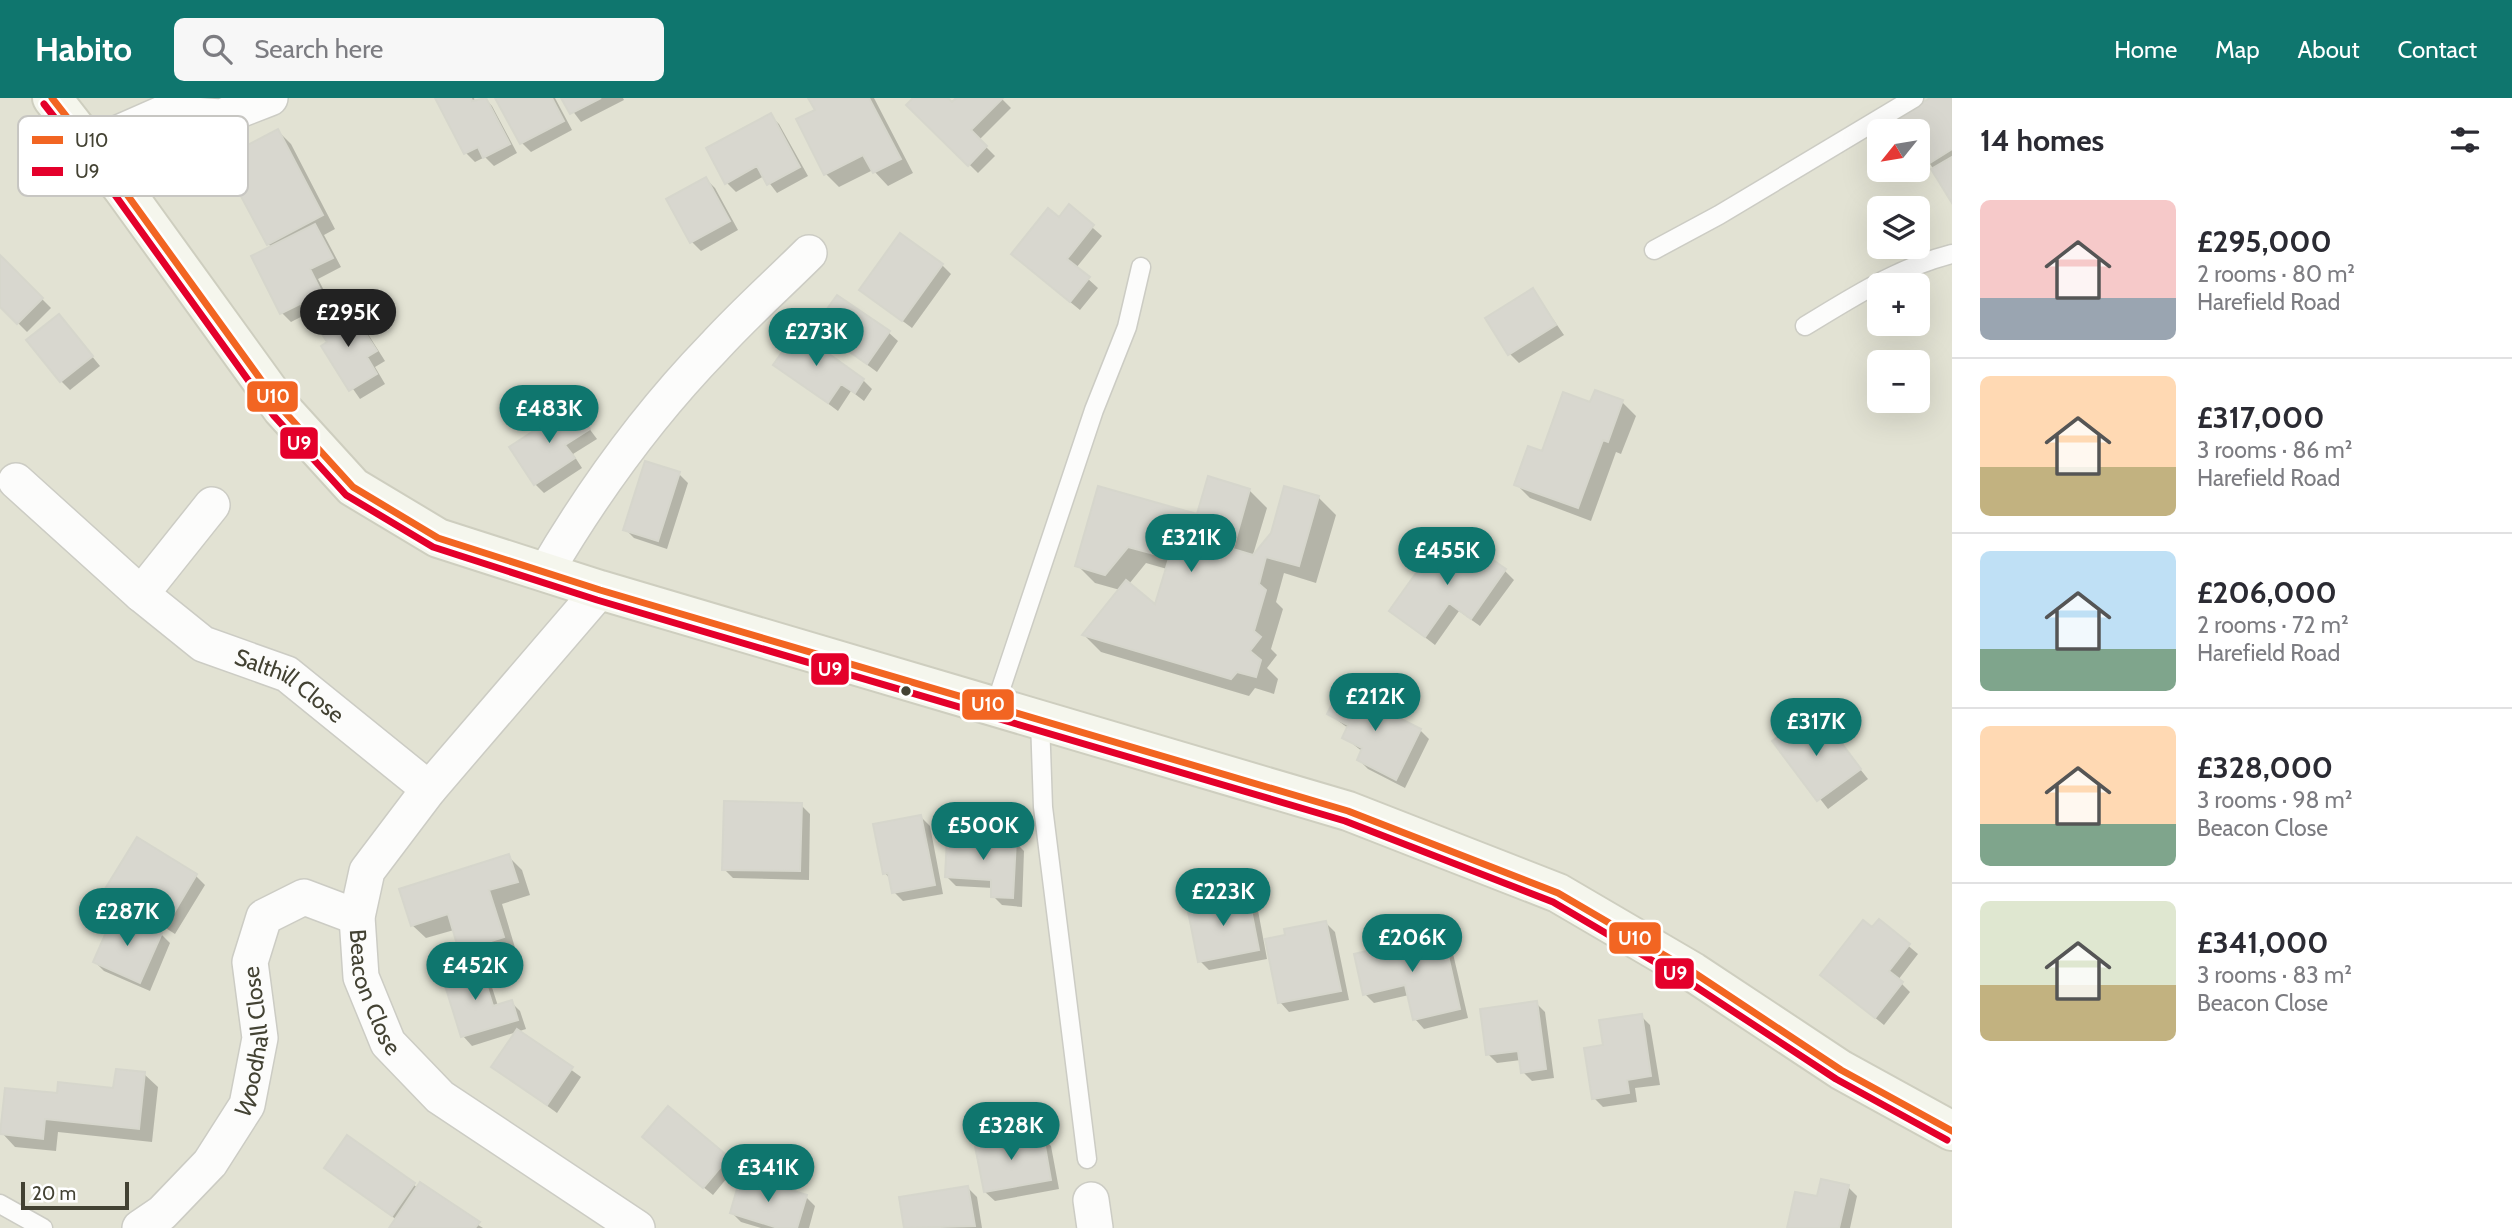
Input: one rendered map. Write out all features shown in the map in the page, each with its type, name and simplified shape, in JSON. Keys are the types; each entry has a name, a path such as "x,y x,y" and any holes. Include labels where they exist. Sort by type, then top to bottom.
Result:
{"main road":[{"path":"52,98 66,116"},
{"path":"126,196 282,409 353,486 438,538 600,590 1348,811 1558,893 1693,972 1841,1070 1952,1131"}],"street":[{"path":"224,116 270,98"},
{"path":"157,116 164,113 207,116"},
{"path":"545,573 579,514 673,392 715,345 809,253"},
{"name":"Salthill Close","path":"16,481 141,594 203,644 287,674 429,789"},
{"path":"141,594 212,505"},
{"name":"Beacon Close","path":"600,590 429,789 367,871 357,918 361,977 388,1044 440,1097 637,1228"},
{"name":"Woodhall Close","path":"140,1228 162,1213 210,1163 247,1105 260,1038 250,962 264,916 304,897 357,918"}],"lane":[{"path":"1654,250 1719,215 1914,98"},
{"path":"1805,326 1886,277 1952,254"},
{"path":"995,706 1094,410 1127,327 1141,267"},
{"path":"1041,720 1043,807 1087,1159"},
{"path":"0,1204 43,1228"}],"shaded area":[{"path":"0,98 1952,98 1952,1228 0,1228"}],"building":[{"path":"435,98 471,98 472,101 486,98 510,144 483,158 478,147 464,154"},
{"path":"495,98 552,98 564,121 520,144"},
{"path":"561,98 601,98 570,114"},
{"path":"808,98 869,98 901,159 873,173 863,155 824,175 796,119 815,110"},
{"path":"913,98 948,98 952,102 956,98 1003,98 971,130 987,146 968,166 906,105"},
{"path":"1930,98 1952,98 1952,149 1930,163 1930,119 1899,117"},
{"path":"771,113 800,167 767,185 757,166 725,184 706,148"},
{"path":"278,129 323,215 267,245 241,196 248,196 248,145"},
{"path":"1952,157 1952,203 1931,169"},
{"path":"706,177 730,221 690,243 666,199"},
{"path":"1069,204 1094,225 1067,259 1090,277 1070,302 1011,254 1048,208 1059,217"},
{"path":"315,224 333,258 310,269 322,293 280,314 251,256"},
{"path":"900,233 943,264 902,321 859,290"},
{"path":"0,255 43,298 17,324 0,307"},
{"path":"1533,288 1556,325 1508,355 1485,318"},
{"path":"837,295 890,331 867,364 814,327"},
{"path":"341,309 352,327 359,323 377,351 367,357 377,374 349,391 321,346 327,342 316,325"},
{"path":"59,314 93,356 60,382 26,340"},
{"path":"797,331 864,379 855,393 841,384 828,403 773,365"},
{"path":"1595,390 1623,400 1608,442 1603,440 1578,508 1514,485 1528,446 1542,451 1563,392 1590,402"},
{"path":"573,405 590,429 565,445 575,458 534,485 509,447"},
{"path":"645,461 680,472 658,541 623,530"},
{"path":"1208,476 1250,489 1233,549 1253,555 1271,533 1284,486 1319,496 1299,566 1266,557 1259,584 1266,590 1254,631 1261,637 1250,651 1261,660 1256,677 1237,672 1231,679 1082,635 1126,580 1155,604 1169,558 1128,547 1105,575 1075,566 1098,486 1197,514"},
{"path":"1467,542 1506,569 1471,619 1449,603 1425,637 1389,611 1436,545 1455,559"},
{"path":"1340,688 1421,729 1396,780 1357,760 1362,748 1342,738 1348,725 1327,714"},
{"path":"1805,717 1822,741 1834,733 1861,769 1817,801 1772,741"},
{"path":"724,801 802,803 800,871 722,870"},
{"path":"921,815 935,885 892,893 888,873 883,874 873,824"},
{"path":"137,837 197,874 166,926 105,889"},
{"path":"947,837 1016,840 1013,898 991,897 991,880 945,877"},
{"path":"509,854 518,882 489,890 504,937 459,951 448,914 411,926 399,889"},
{"path":"1248,894 1259,950 1198,962 1187,906"},
{"path":"115,912 162,933 140,983 93,962"},
{"path":"1879,919 1910,944 1889,971 1903,982 1875,1018 1820,975 1863,920 1872,927"},
{"path":"1326,921 1341,991 1278,1003 1265,939 1285,935 1284,929"},
{"path":"1443,933 1460,1009 1413,1020 1405,985 1363,995 1354,954"},
{"path":"480,964 493,1006 512,1000 518,1020 461,1037 442,976"},
{"path":"1537,1001 1546,1069 1521,1073 1518,1051 1486,1055 1480,1009"},
{"path":"1642,1014 1651,1076 1627,1080 1629,1093 1592,1099 1584,1048 1603,1045 1599,1020"},
{"path":"517,1029 573,1067 547,1105 491,1067"},
{"path":"116,1069 145,1072 139,1129 45,1119 43,1139 0,1134 5,1088 57,1093 58,1082 113,1088"},
{"path":"668,1106 729,1157 703,1188 642,1137"},
{"path":"998,1132 1002,1150 1021,1147 1020,1139 1043,1135 1051,1180 984,1192 973,1136"},
{"path":"347,1135 415,1183 392,1216 324,1168"},
{"path":"741,1175 807,1195 797,1228 778,1228 730,1213"},
{"path":"1821,1179 1849,1185 1839,1228 1787,1228 1795,1192 1817,1196"},
{"path":"420,1182 480,1222 475,1228 389,1228"},
{"path":"968,1186 975,1226 904,1228 899,1197"}],"transit line":[{"name":"U10","path":"52,98 66,116"},
{"name":"U9","path":"44,104 53,116"},
{"name":"U9","path":"116,196 274,416 346,495 433,547 597,600 1345,821 1553,902 1687,981 1836,1079 1947,1140"},
{"name":"U10","path":"128,196 282,409 353,487 438,538 600,590 1348,811 1558,893 1693,972 1841,1070 1952,1131"}]}
